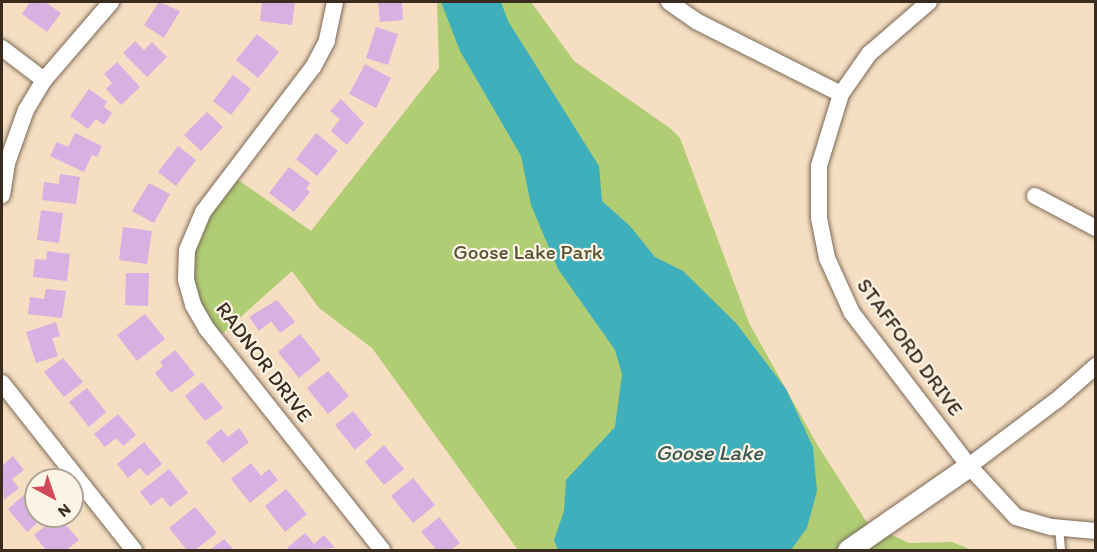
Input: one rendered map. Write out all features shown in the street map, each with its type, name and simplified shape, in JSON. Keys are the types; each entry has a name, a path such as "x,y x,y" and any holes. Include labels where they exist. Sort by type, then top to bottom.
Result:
{"street":[{"path":"2,195 16,131 44,80 111,2"},
{"name":"RADNOR DRIVE","path":"335,2 327,41 313,67 203,212 187,250 186,280 193,305 207,329 382,550"},
{"path":"669,2 696,21 841,94"},
{"name":"STAFFORD DRIVE","path":"930,2 888,33 841,94 819,166 819,218 827,258 852,313 969,466 1016,517 1059,527 1095,531"},
{"path":"2,48 44,80"},
{"path":"1035,196 1095,228"},
{"path":"848,550 969,466 1057,400 1095,366"},
{"path":"2,383 134,550"}],"lane":[{"path":"1059,527 1061,550"}],"green space":[{"name":"Goose Lake Park","path":"437,2 531,2 574,61 671,129 680,138 749,323 818,446 868,524 909,543 952,542 972,550 518,550 372,348 319,308 292,271 215,340 186,280 203,212 231,175 311,231 439,68"}],"water":[{"name":"Goose Lake","path":"441,2 501,2 508,21 599,166 602,201 630,226 655,257 683,271 736,323 786,389 813,447 817,491 807,528 791,550 558,550 554,540 564,511 566,480 615,427 622,374 615,350 558,269 531,205 521,156 460,51"}],"building":[{"path":"30,2 45,2 61,13 47,32 22,14"},
{"path":"159,2 180,11 164,38 144,25"},
{"path":"262,2 295,2 292,25 260,21"},
{"path":"378,2 402,2 403,20 380,22"},
{"path":"376,27 398,34 388,65 366,58"},
{"path":"257,34 279,52 258,78 236,60"},
{"path":"135,41 144,50 152,42 167,57 147,77 123,53"},
{"path":"117,62 140,87 121,105 106,89 112,83 104,74"},
{"path":"365,64 391,78 376,108 349,94"},
{"path":"233,75 251,89 231,115 213,101"},
{"path":"89,89 107,102 104,107 112,113 104,125 96,119 88,129 70,116"},
{"path":"341,99 364,123 347,145 331,131 340,119 330,111"},
{"path":"207,112 223,127 201,151 184,135"},
{"path":"75,133 102,146 97,157 92,155 84,172 50,156 57,142 68,147"},
{"path":"316,133 338,151 317,176 296,159"},
{"path":"178,146 196,160 176,186 158,172"},
{"path":"289,167 310,183 306,189 310,192 294,212 269,193"},
{"path":"60,174 80,177 76,204 42,200 44,182 59,184"},
{"path":"149,183 170,194 154,223 132,211"},
{"path":"41,210 63,213 59,243 37,240"},
{"path":"123,227 152,231 147,264 119,260"},
{"path":"47,251 70,254 67,281 33,277 35,259 46,260"},
{"path":"126,273 149,273 148,306 125,305"},
{"path":"46,289 66,291 62,318 28,314 30,297 44,299"},
{"path":"277,300 295,322 280,333 271,321 259,331 249,317"},
{"path":"145,314 165,339 137,361 117,335"},
{"path":"56,322 60,336 52,338 58,356 36,363 26,332"},
{"path":"300,334 321,360 299,378 278,352"},
{"path":"175,350 195,375 171,393 155,373 163,366 160,362"},
{"path":"63,358 83,382 64,397 44,372"},
{"path":"328,371 349,396 328,414 307,388"},
{"path":"202,382 223,408 205,421 185,396"},
{"path":"87,388 106,412 89,427 69,402"},
{"path":"353,411 372,435 355,450 335,425"},
{"path":"118,414 136,435 123,446 116,438 105,447 94,434"},
{"path":"239,428 249,442 223,463 206,442 221,429 228,437"},
{"path":"144,442 162,464 147,476 140,468 128,478 117,464"},
{"path":"384,445 404,469 384,485 365,462"},
{"path":"13,456 24,470 12,479 19,488 4,500 2,466"},
{"path":"251,463 261,476 269,469 278,480 250,503 231,479"},
{"path":"169,469 188,493 170,507 162,497 151,506 140,492"},
{"path":"413,478 435,505 413,523 391,496"},
{"path":"286,489 307,514 285,532 265,506"},
{"path":"24,495 24,528 32,528 27,532 8,509"},
{"path":"195,507 217,533 195,550 187,550 169,528"},
{"path":"439,517 460,543 450,550 437,550 421,532"},
{"path":"43,528 68,528 79,540 66,550 46,550 34,535"},
{"path":"305,533 314,544 324,535 335,548 290,550 287,548"},
{"path":"224,539 234,550 210,550"}]}
